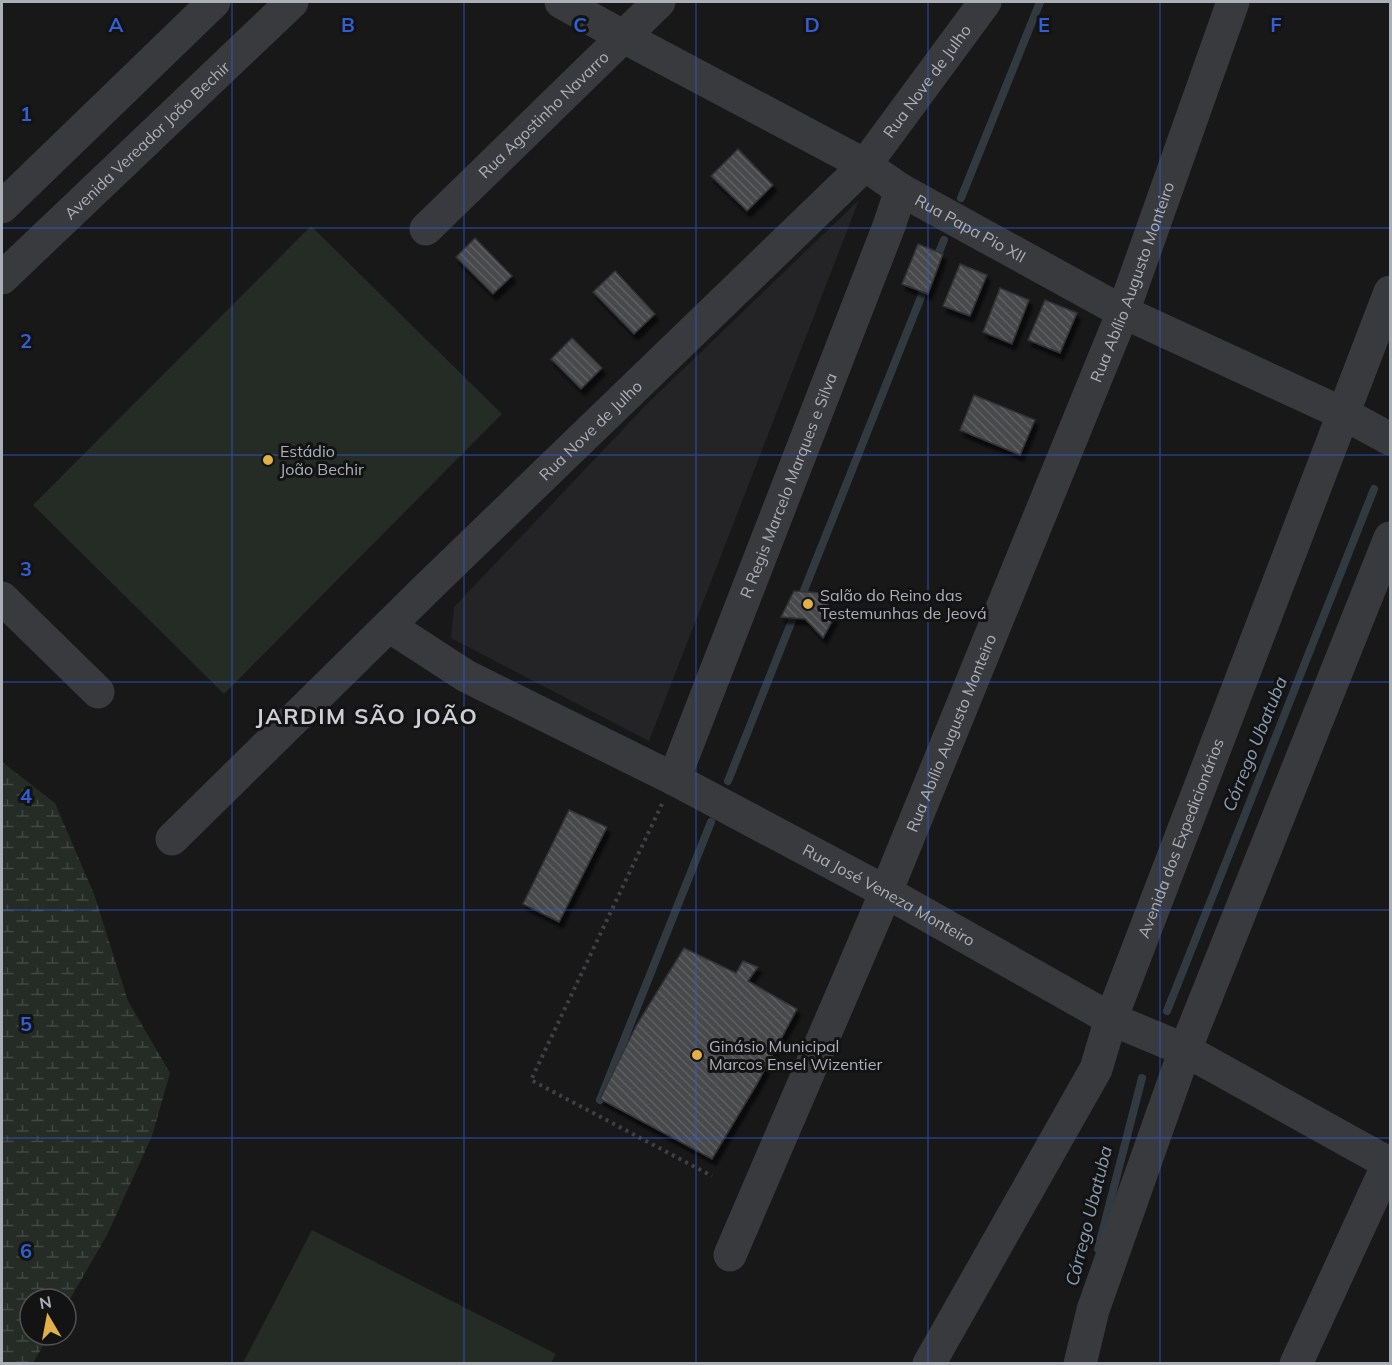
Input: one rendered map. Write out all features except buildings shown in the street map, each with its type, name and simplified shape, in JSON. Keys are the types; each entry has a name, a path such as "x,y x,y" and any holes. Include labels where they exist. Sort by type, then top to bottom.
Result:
{"street":[{"path":"2,207 214,2"},
{"name":"Avenida Vereador João Bechir","path":"2,278 292,2"},
{"name":"Rua Papa Pio XII","path":"561,2 865,165 901,190 1123,312 1344,414 1390,439"},
{"name":"Rua Agostinho Navarro","path":"426,229 659,2"},
{"name":"Rua Nove de Julho","path":"172,839 865,165 985,2"},
{"name":"Rua Abílio Augusto Monteiro","path":"730,1256 886,892 1123,312 1233,2"},
{"name":"R Regis Marcelo Marques e Silva","path":"674,779 885,237 901,190"},
{"name":"Avenida dos Expedicionários","path":"929,1364 1096,1069 1111,1019 1390,292"},
{"path":"1080,1364 1093,1310 1185,1050 1390,538"},
{"path":"2,598 98,692"},
{"name":"Rua José Veneza Monteiro","path":"389,626 466,676 674,779 886,892 1111,1019 1185,1050 1390,1162"},
{"path":"1296,1364 1390,1162"}],"path":[{"path":"674,779 531,1080 712,1176"}],"shaded area":[{"path":"859,200 649,741 451,638 454,607 648,403"}],"green space":[{"name":"Estádio João Bechir","path":"311,226 502,414 224,694 33,505"},
{"path":"2,762 55,803 94,894 128,1001 170,1073 152,1136 107,1235 77,1287 18,1287 18,1347 42,1347 33,1363 2,1363"},
{"path":"312,1230 556,1354 551,1363 243,1363"}],"waterway":[{"path":"961,198 1040,2"},
{"path":"935,262 944,240"},
{"path":"728,781 927,282"},
{"name":"Córrego Ubatuba","path":"1167,1011 1374,489"},
{"path":"600,1100 711,822"},
{"name":"Córrego Ubatuba","path":"1098,1249 1142,1078"}],"place":[{"name":"Estádio João Bechir","path":"268,460"},
{"name":"Salão do Reino das Testemunhas de Jeová","path":"808,604"},
{"name":"Ginásio Municipal Marcos Ensel Wizentier","path":"697,1055"}],"district":[{"name":"JARDIM SÃO JOÃO","path":"367,716"}]}
